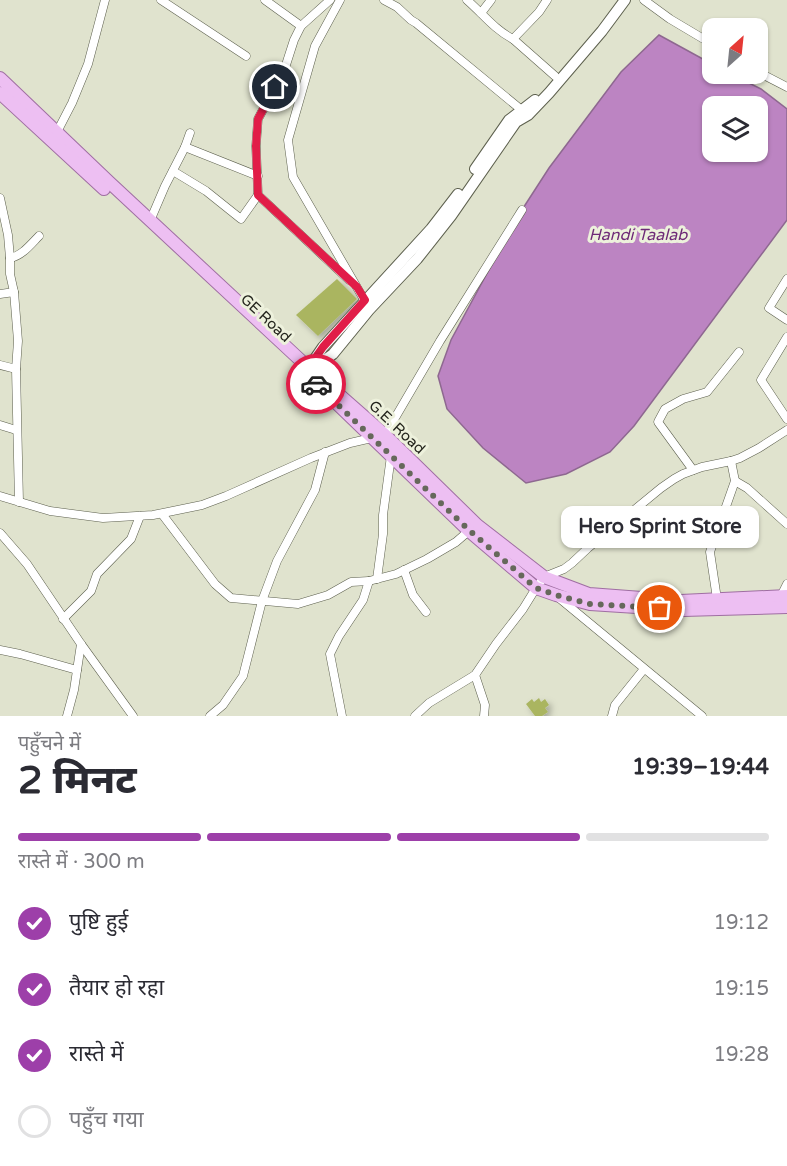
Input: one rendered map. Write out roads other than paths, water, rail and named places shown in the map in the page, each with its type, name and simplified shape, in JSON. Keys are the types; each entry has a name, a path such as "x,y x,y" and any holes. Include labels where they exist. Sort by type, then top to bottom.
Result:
{"main road":[{"path":"0,78 308,370"},
{"name":"GE Road","path":"0,93 308,370 379,437 392,455 473,528 556,595 590,604 683,610 787,607"},
{"name":"G.E. Road","path":"379,437 473,528"},
{"path":"540,582 589,594 681,601 784,596"}],"street":[{"path":"57,132 88,64 105,0"},
{"path":"162,0 246,56"},
{"path":"265,0 301,26"},
{"path":"173,171 206,191 241,219 258,195 256,146 258,119 284,71 301,26 330,0"},
{"path":"340,0 315,46 288,140 292,177 367,305"},
{"path":"384,0 416,22 524,113"},
{"path":"467,0 555,76"},
{"path":"481,13 491,0"},
{"path":"513,39 548,0"},
{"path":"524,113 592,32 615,0"},
{"path":"308,370 323,347 367,305 431,229 462,189 509,120 524,113 549,93 602,31 624,0"},
{"path":"644,0 669,19 702,38"},
{"path":"768,77 787,87"},
{"path":"150,221 190,133"},
{"path":"185,147 258,176"},
{"path":"258,195 357,287"},
{"path":"0,198 10,258 18,340 16,430 19,502"},
{"path":"0,496 50,511 103,518 162,514 202,505 310,458 350,443 379,437 522,210"},
{"path":"10,258 15,257 39,236"},
{"path":"0,275 10,274"},
{"path":"787,279 769,308 787,320"},
{"path":"0,294 14,292"},
{"path":"787,337 761,380 787,419"},
{"path":"693,470 658,422 665,409 683,399 706,392 739,351"},
{"path":"0,365 16,369"},
{"path":"0,425 16,430"},
{"path":"415,716 429,703 475,675 524,609 540,582 572,563 661,488 693,470 731,461 759,448 787,430"},
{"path":"210,716 223,705 243,676 262,601 277,561 315,490 326,452"},
{"path":"342,716 330,654 373,580 383,534 383,515 392,455"},
{"path":"717,599 710,552 735,481 731,461"},
{"path":"735,481 747,488 787,524"},
{"path":"162,514 216,584 231,598 298,604 328,595 351,582 373,580 396,574 456,542 473,528"},
{"path":"63,618 91,591 97,574 131,539 140,516"},
{"path":"0,533 27,564 81,644 134,716"},
{"path":"404,570 413,595 426,612"},
{"path":"784,596 787,584"},
{"path":"556,595 702,716"},
{"path":"67,716 81,644"},
{"path":"0,651 20,654 77,670"},
{"path":"612,716 615,705 644,669"},
{"path":"475,675 485,705 484,716"}],"water":[{"name":"Handi Taalab","path":"659,35 702,59 702,84 751,84 787,109 787,220 634,426 610,452 566,474 526,483 483,448 447,409 438,376 451,340 518,216 549,168 621,72"}],"place":[{"name":"Hero Sprint Store","path":"660,608"}]}
